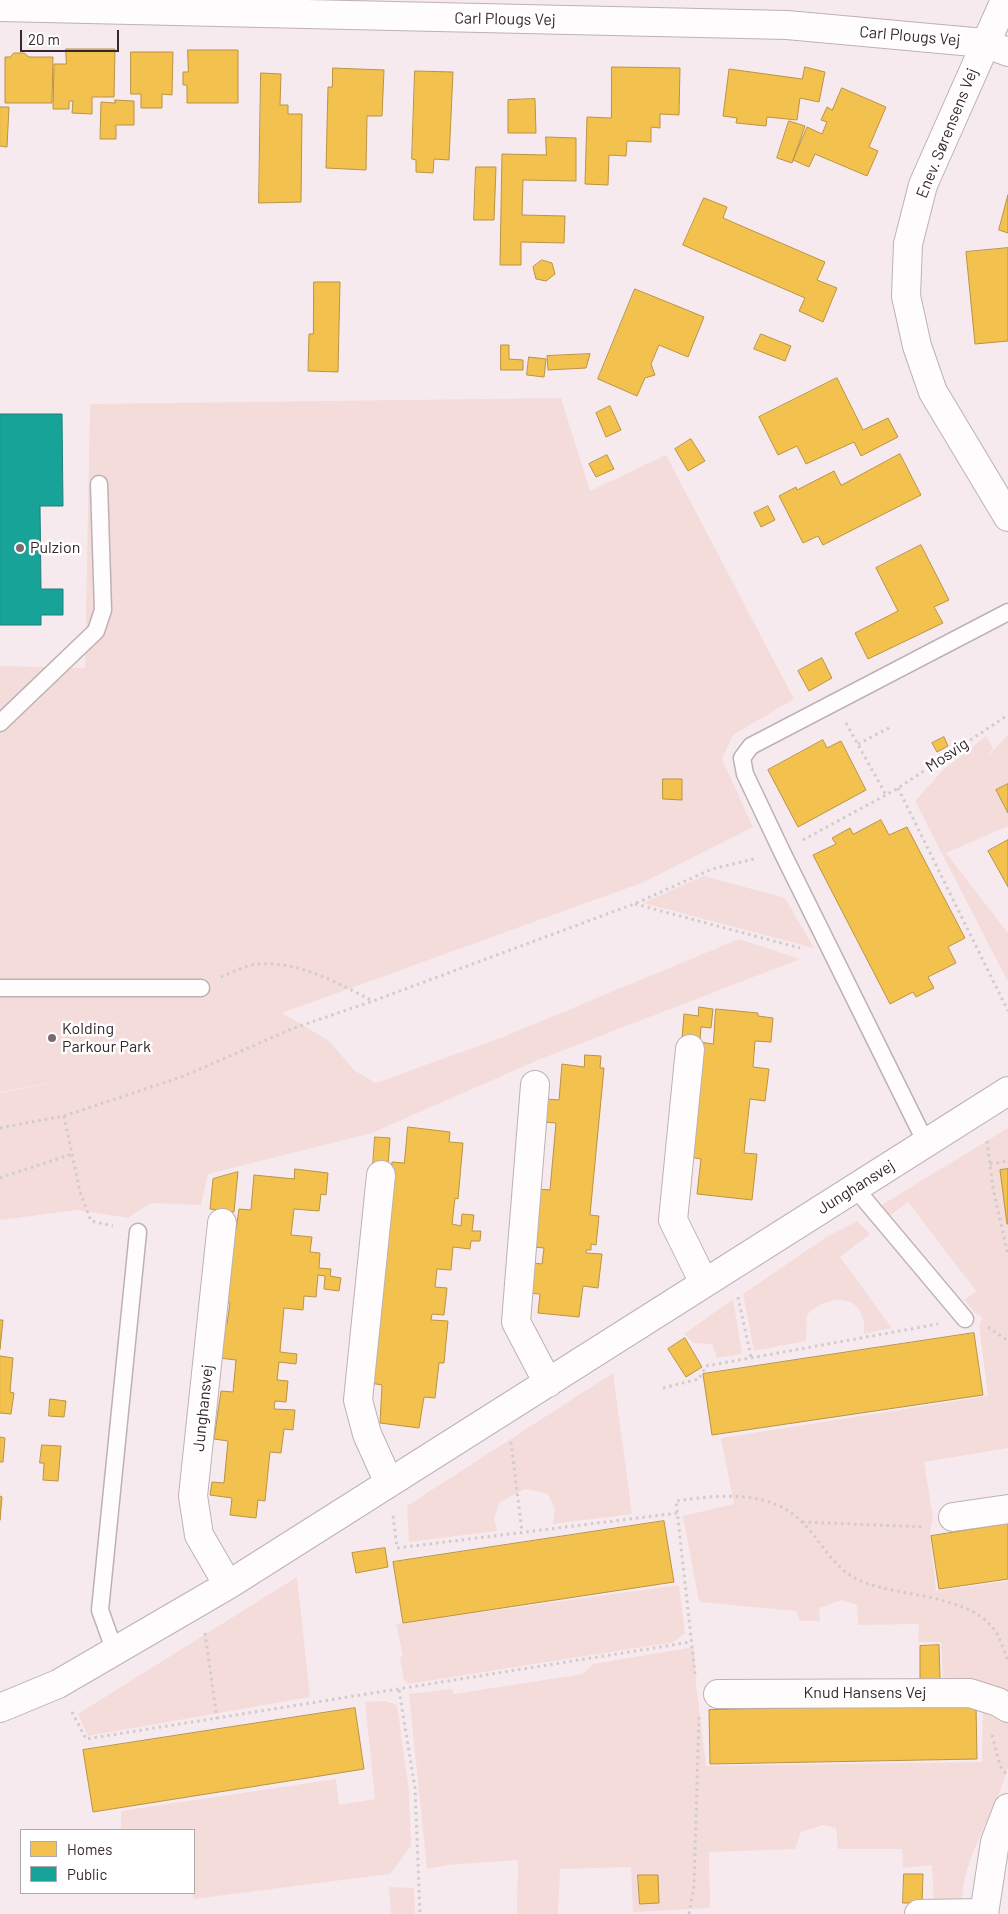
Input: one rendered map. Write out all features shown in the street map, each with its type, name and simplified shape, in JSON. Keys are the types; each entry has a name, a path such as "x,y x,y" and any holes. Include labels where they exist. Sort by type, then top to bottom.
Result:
{"street":[{"name":"Enev. Sørensens Vej","path":"1005,0 996,47 923,185 908,244 906,296 916,346 933,392 1008,517"},
{"name":"Carl Plougs Vej","path":"0,7 787,25 996,47"},
{"path":"690,1048 674,1220 704,1283"},
{"path":"534,1085 516,1322 548,1382"},
{"name":"Junghansvej","path":"0,1708 58,1684 228,1585 1008,1090"},
{"path":"381,1175 358,1400 368,1434 389,1483"},
{"name":"Junghansvej","path":"222,1223 193,1496 199,1535 228,1585"},
{"path":"953,1517 1008,1509"},
{"name":"Knud Hansens Vej","path":"709,1703 970,1693 998,1702 1008,1708"},
{"path":"919,1914 984,1913 995,1842 1008,1808"}],"lane":[{"path":"0,724 96,631 103,610 99,484"},
{"path":"926,1142 782,852 745,774 742,758 751,746 1008,612"},
{"path":"0,988 201,988"},
{"path":"855,1188 965,1319"},
{"path":"114,1652 100,1610 138,1232"}],"path":[{"path":"834,702 886,795"},
{"name":"Mosvig","path":"0,1128 64,1116 184,1076 294,1028 373,1001 634,904 712,869 782,852 898,788 1008,715"},
{"path":"858,744 891,727"},
{"path":"898,788 1008,1011"},
{"path":"634,904 832,956"},
{"path":"201,988 222,976 257,964 288,965 329,979 373,1001"},
{"path":"983,1106 993,1188 1008,1256"},
{"path":"64,1116 80,1192 91,1221 138,1232"},
{"path":"0,1178 72,1154"},
{"path":"990,1164 1008,1161"},
{"path":"732,1266 751,1358"},
{"path":"663,1388 699,1379 706,1366 974,1317 1008,1341"},
{"path":"496,1415 511,1439 522,1532"},
{"path":"389,1483 397,1548 678,1513"},
{"path":"695,1676 676,1501 708,1496 746,1496 784,1508 802,1522 830,1559 859,1580 885,1589 931,1597 976,1614 996,1631 1008,1660"},
{"path":"802,1522 925,1527 953,1517"},
{"path":"200,1601 217,1719"},
{"path":"58,1684 86,1739 691,1642"},
{"path":"399,1690 415,1788 420,1914"},
{"path":"689,1914 694,1886 709,1703"}],"shaded area":[{"path":"561,398 590,491 666,455 794,699 733,735 722,759 753,827 644,882 282,1013 328,1040 355,1071 376,1083 503,1037 739,939 800,959 538,1060 372,1133 208,1174 201,1205 151,1203 128,1218 78,1210 0,1220 0,1093 73,1078 0,1092 0,666 85,668 90,404"},
{"path":"1008,735 1008,826 946,853 1008,933 1008,982 915,801 943,770 986,736 993,748 988,756"},
{"path":"704,876 785,898 814,948 643,903"},
{"path":"1008,1128 1008,1448 924,1462 933,1518 930,1532 936,1591 1008,1581 1008,1696 943,1680 941,1642 918,1642 919,1624 858,1625 857,1605 842,1600 819,1608 820,1621 800,1621 796,1611 699,1602 683,1516 734,1504 721,1438 988,1396 979,1325 983,1318 974,1312 965,1300 976,1291 908,1202 888,1217 880,1206"},
{"path":"857,1221 870,1234 840,1257 892,1328 864,1334 864,1322 859,1310 853,1304 838,1300 821,1305 807,1315 806,1341 754,1351 743,1294 825,1238"},
{"path":"733,1299 742,1354 717,1358 712,1344 694,1343 684,1334"},
{"path":"613,1373 632,1514 553,1524 555,1508 547,1493 525,1489 500,1502 494,1518 497,1531 409,1542 407,1506"},
{"path":"297,1577 310,1697 88,1736 78,1714"},
{"path":"679,1585 685,1633 674,1642 408,1684 407,1681 404,1681 400,1657 403,1656 396,1624"},
{"path":"694,1647 696,1683 706,1766 982,1762 983,1706 1008,1721 1008,1767 1003,1784 968,1868 962,1903 934,1902 932,1865 903,1868 902,1849 838,1849 836,1828 823,1825 801,1832 795,1849 709,1852 710,1908 633,1912 631,1867 560,1869 558,1914 517,1914 518,1860 448,1865 427,1869 409,1694 452,1689 454,1694 583,1674 593,1664"},
{"path":"385,1701 397,1705 409,1791 411,1846 390,1874 193,1899 193,1894 195,1894 195,1829 121,1829 121,1811 336,1779 339,1805 375,1799 365,1702"},
{"path":"389,1887 414,1888 415,1914 391,1914"}],"building: Homes":[{"path":"66,49 115,49 114,97 92,97 92,114 72,113 73,101 69,101 69,109 53,109 54,64 66,64"},
{"path":"188,50 238,50 238,103 187,103 187,85 183,85 183,72 188,72"},
{"path":"131,52 173,52 172,95 162,94 162,108 141,108 141,94 131,94"},
{"path":"14,53 24,53 29,57 53,57 52,103 5,103 5,57 10,57"},
{"path":"612,67 680,68 679,115 660,114 660,128 651,127 651,142 627,141 626,156 609,155 608,185 585,184 587,117 611,118"},
{"path":"805,67 825,72 819,102 800,98 797,120 767,117 766,126 736,123 737,118 723,116 729,69 802,79"},
{"path":"333,68 384,70 382,116 367,116 366,170 326,168 328,87 332,87"},
{"path":"415,71 453,72 449,160 434,159 433,173 416,172 416,160 412,159"},
{"path":"261,73 281,74 280,105 288,105 288,114 302,114 301,202 259,203"},
{"path":"842,88 886,107 869,147 878,151 867,176 815,154 809,167 793,160 807,127 822,134 827,122 821,120 827,107 832,110"},
{"path":"535,99 536,133 508,133 508,100"},
{"path":"115,100 134,101 134,125 116,125 116,139 100,139 101,102 115,103"},
{"path":"0,107 9,107 7,147 0,146"},
{"path":"789,121 805,126 792,163 777,158"},
{"path":"546,137 576,138 576,181 523,180 522,215 565,216 564,243 521,242 521,265 500,265 502,154 546,155"},
{"path":"476,167 496,167 494,220 474,220"},
{"path":"1008,195 1008,233 999,230"},
{"path":"704,198 727,207 723,218 825,262 817,280 837,288 823,322 799,311 805,298 683,245"},
{"path":"1008,248 1008,341 975,344 966,252"},
{"path":"542,260 552,263 555,274 546,281 536,279 533,267"},
{"path":"314,282 340,282 338,372 308,371 309,334 313,334"},
{"path":"635,289 704,317 688,357 659,345 651,364 655,375 645,378 637,396 598,379"},
{"path":"761,334 791,346 785,361 754,349"},
{"path":"501,345 509,345 509,359 523,360 523,370 501,370"},
{"path":"590,354 586,368 548,370 547,356"},
{"path":"529,357 546,359 544,377 527,375"},
{"path":"837,378 863,430 888,418 898,437 861,456 854,442 806,464 797,446 778,455 759,417"},
{"path":"610,406 621,430 606,437 596,413"},
{"path":"691,439 705,461 688,471 675,449"},
{"path":"900,454 921,495 823,545 818,536 803,543 779,496 796,487 797,490 834,471 841,485"},
{"path":"607,455 614,469 596,477 589,464"},
{"path":"768,506 775,520 761,527 754,513"},
{"path":"921,545 949,600 934,607 943,623 868,659 855,633 898,611 876,568"},
{"path":"822,658 832,678 809,691 798,671"},
{"path":"944,737 948,746 937,752 932,743"},
{"path":"823,740 827,748 841,741 866,790 798,827 768,770"},
{"path":"663,779 682,779 682,800 663,799"},
{"path":"1008,784 1008,813 996,790"},
{"path":"881,820 889,835 907,827 965,938 948,947 956,963 928,977 934,988 916,997 913,992 890,1004 813,855 836,844 832,838 850,828 853,834"},
{"path":"1008,840 1008,887 988,851"},
{"path":"699,1007 713,1009 711,1028 701,1027 700,1040 682,1038 684,1014 698,1016"},
{"path":"716,1009 758,1013 758,1016 773,1018 771,1042 755,1041 753,1067 769,1069 765,1101 750,1099 744,1153 757,1154 752,1200 697,1194 701,1159 689,1157 700,1042 713,1044"},
{"path":"585,1055 601,1056 600,1068 604,1068 590,1215 599,1216 596,1245 591,1244 591,1250 586,1250 586,1253 602,1254 598,1288 583,1286 579,1317 538,1313 540,1294 527,1293 527,1262 542,1264 544,1248 532,1247 538,1189 550,1190 556,1123 544,1122 546,1099 559,1100 562,1064 584,1067"},
{"path":"408,1127 450,1132 449,1142 463,1143 458,1199 455,1198 452,1224 461,1226 462,1214 474,1215 472,1231 481,1231 480,1241 471,1241 470,1249 453,1247 451,1270 437,1269 435,1287 447,1288 444,1315 432,1314 431,1320 448,1321 444,1363 439,1363 435,1398 424,1397 419,1428 380,1423 382,1385 370,1383 392,1162 404,1163"},
{"path":"375,1137 390,1138 388,1166 373,1165"},
{"path":"295,1169 328,1173 326,1195 321,1194 319,1211 294,1209 291,1235 312,1237 310,1252 320,1253 319,1268 331,1269 330,1276 341,1278 339,1291 324,1289 325,1276 318,1275 316,1297 304,1296 303,1310 284,1308 280,1352 297,1354 296,1364 279,1362 277,1380 288,1381 286,1402 275,1401 274,1409 295,1410 293,1430 284,1429 281,1453 270,1452 265,1501 258,1500 256,1518 230,1515 232,1498 210,1495 212,1482 224,1483 228,1441 214,1439 221,1391 233,1392 236,1360 219,1358 223,1323 227,1324 230,1303 225,1302 232,1230 236,1230 239,1209 251,1210 254,1175 294,1179"},
{"path":"1008,1169 1008,1224 1007,1224 1000,1170"},
{"path":"238,1172 234,1212 210,1209 213,1179"},
{"path":"0,1320 3,1320 0,1349"},
{"path":"974,1333 983,1395 712,1435 703,1374"},
{"path":"685,1338 702,1367 686,1377 668,1349"},
{"path":"0,1356 13,1358 10,1392 14,1393 11,1414 0,1413"},
{"path":"50,1399 66,1401 64,1417 49,1416"},
{"path":"0,1437 5,1438 3,1462 0,1462"},
{"path":"42,1445 61,1446 58,1481 43,1480 44,1463 40,1463"},
{"path":"0,1496 2,1497 0,1520"},
{"path":"664,1521 674,1582 403,1623 393,1562"},
{"path":"1008,1524 1008,1579 939,1589 931,1536"},
{"path":"385,1548 388,1567 356,1573 352,1553"},
{"path":"939,1645 940,1679 920,1680 920,1646"},
{"path":"976,1705 977,1759 710,1764 709,1710"},
{"path":"355,1708 364,1769 93,1812 83,1750"},
{"path":"904,1874 923,1874 922,1903 903,1903"},
{"path":"638,1875 658,1875 659,1903 640,1904"}],"building: Public":[{"name":"Pulzion","path":"0,414 62,414 63,506 40,506 41,589 63,589 63,615 41,615 41,625 0,625"}],"place":[{"name":"Pulzion","path":"20,548"},
{"name":"Kolding Parkour Park","path":"52,1038"}]}
